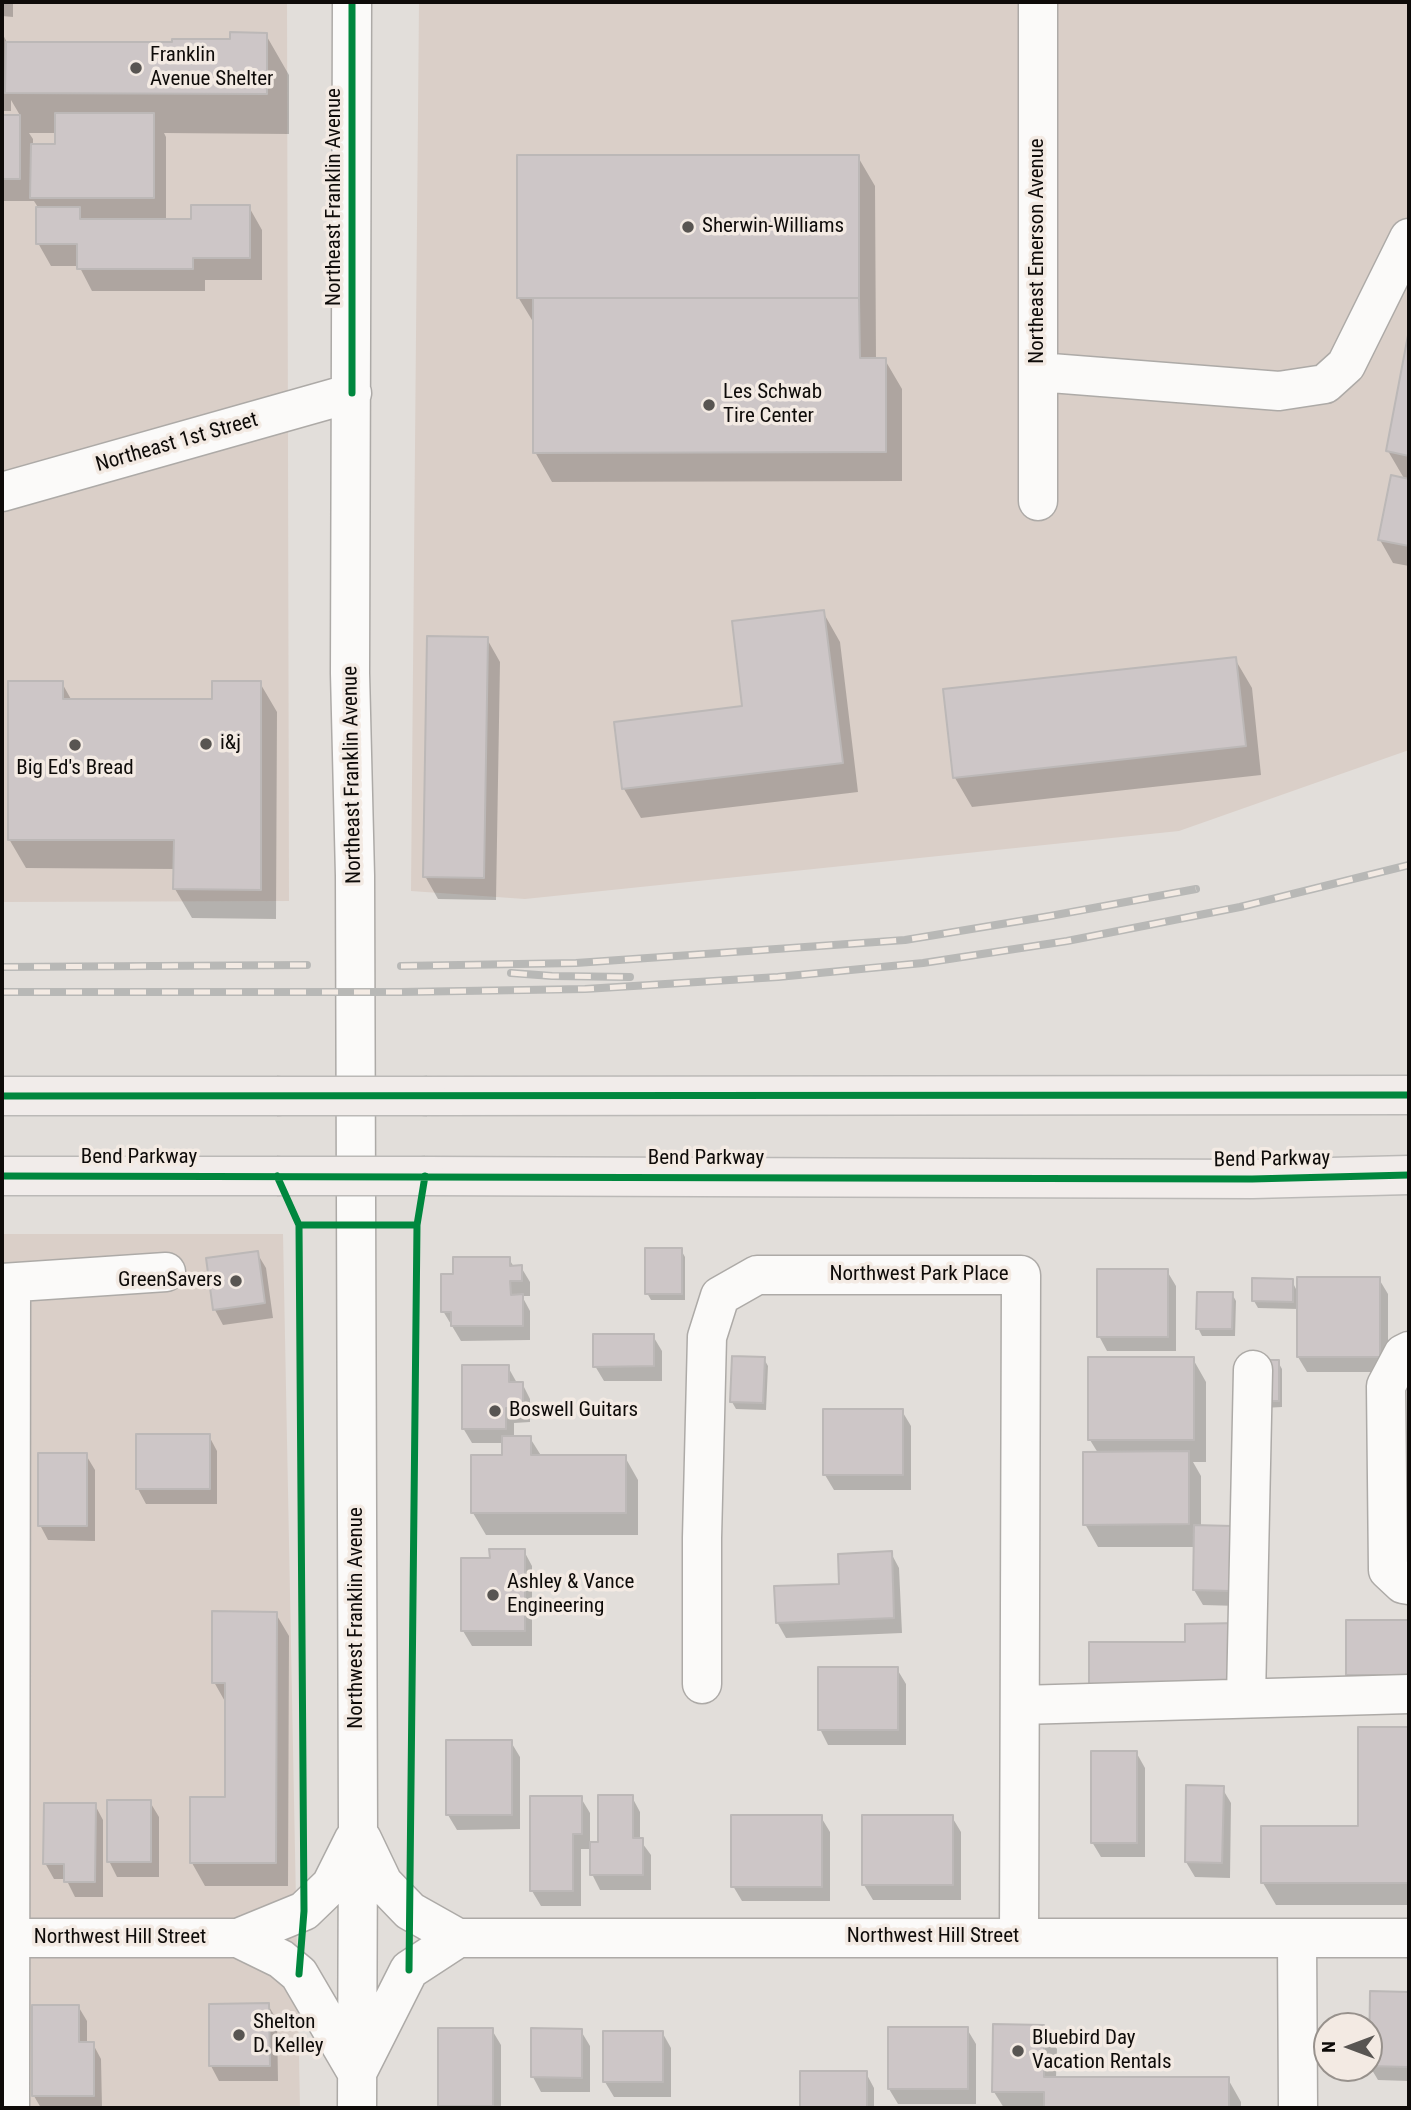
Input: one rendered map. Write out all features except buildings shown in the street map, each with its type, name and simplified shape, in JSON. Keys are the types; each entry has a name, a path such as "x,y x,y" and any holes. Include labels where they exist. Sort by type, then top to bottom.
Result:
{"highway":[{"path":"1280,1095 1409,1078"},
{"path":"2,1096 1409,1095"},
{"name":"Bend Parkway","path":"2,1176 1252,1178 1409,1175"}],"street":[{"name":"Northeast Franklin Avenue","path":"352,2 350,673 355,876 354,1128"},
{"name":"Northeast Emerson Avenue","path":"1038,2 1038,501"},
{"path":"1038,372 1279,391 1325,384 1346,365 1409,238"},
{"name":"Northeast 1st Street","path":"2,492 352,393"},
{"name":"Northwest Franklin Avenue","path":"354,1128 357,2091"},
{"path":"10,2108 5,1938 6,1283 166,1272"},
{"name":"Northwest Park Place","path":"702,1684 702,1538 707,1337 720,1296 757,1275 1021,1275 1019,1937"},
{"path":"1409,1351 1403,1354 1387,1386 1387,1395 1388,1570 1409,1586"},
{"path":"1246,1698 1253,1370"},
{"path":"1020,1705 1409,1695"},
{"name":"Northwest Hill Street","path":"358,1830 383,1883 410,1911 458,1938 1409,1938"},
{"name":"Northwest Hill Street","path":"5,1938 238,1938 304,1911 331,1885 358,1830"},
{"name":"Northwest Hill Street","path":"238,1938 281,1959 299,1974 357,2091"},
{"path":"357,2091 409,1970 458,1938"},
{"path":"1297,1939 1298,2108"}],"shaded area":[{"path":"2,2 287,2 289,901 2,902"},
{"path":"419,2 1409,2 1409,750 1179,831 525,899 411,891"},
{"path":"2,1234 283,1234 300,2108 2,2108"}],"railway":[{"path":"2,992 585,989 778,977 923,963 1067,941 1240,907 1409,865"},
{"path":"401,966 576,963 905,940 1196,889"},
{"path":"2,967 307,965"},
{"path":"511,973 630,977"}],"cycle path":[{"path":"352,2 352,393"},
{"path":"2,1096 1409,1095"},
{"path":"2,1176 1252,1179 1409,1175"},
{"path":"277,1176 299,1225 304,1911 299,1974"},
{"path":"409,1970 417,1225 425,1176"},
{"path":"299,1225 417,1225"}],"place":[{"name":"Franklin Avenue Shelter","path":"136,68"},
{"name":"Sherwin-Williams","path":"688,227"},
{"name":"Les Schwab Tire Center","path":"709,405"},
{"name":"i&j","path":"206,744"},
{"name":"Big Ed's Bread","path":"75,745"},
{"name":"GreenSavers","path":"236,1281"},
{"name":"Boswell Guitars","path":"495,1411"},
{"name":"Ashley & Vance Engineering","path":"493,1595"},
{"name":"Shelton D. Kelley","path":"239,2035"},
{"name":"Bluebird Day Vacation Rentals","path":"1018,2051"}]}
